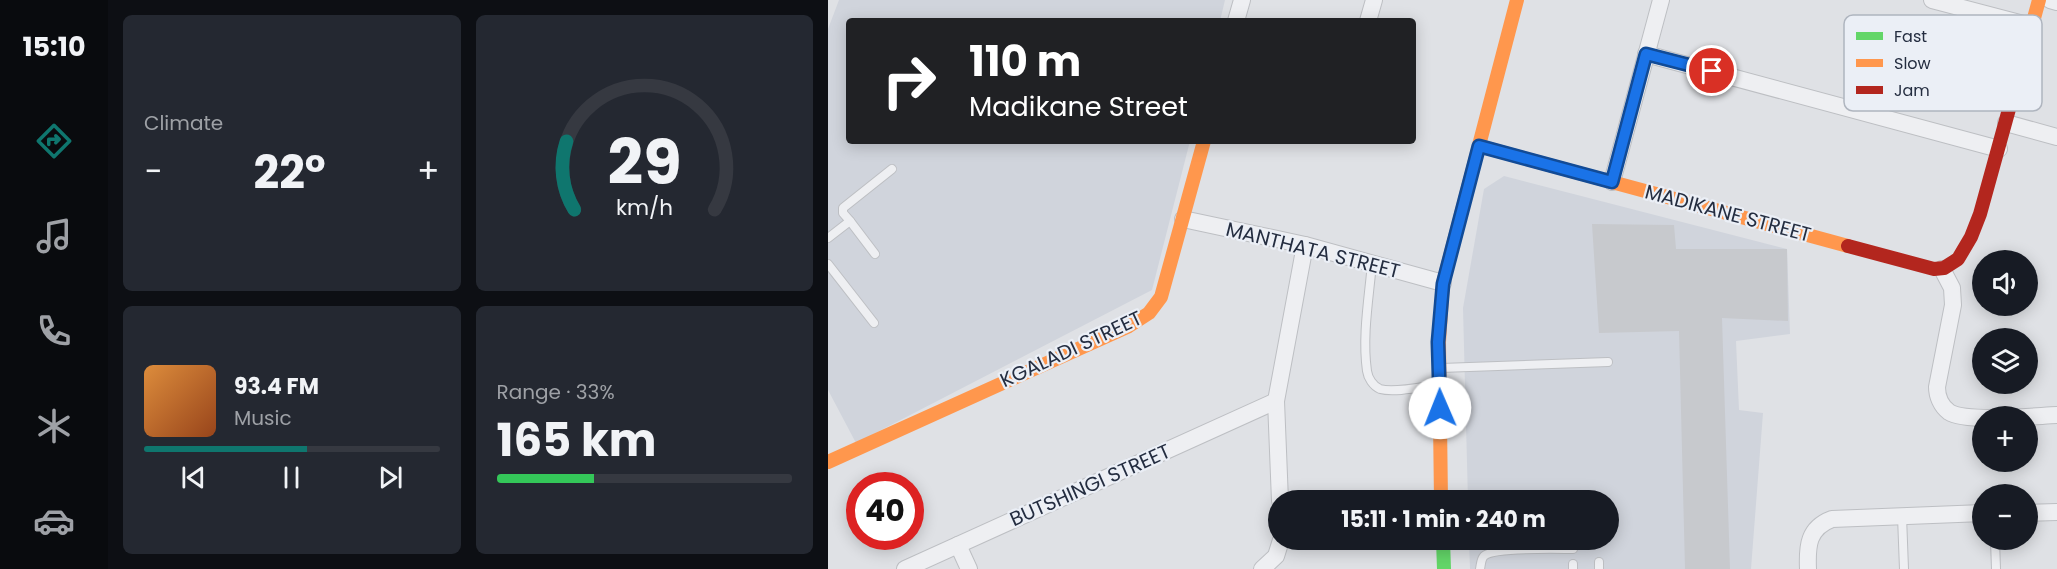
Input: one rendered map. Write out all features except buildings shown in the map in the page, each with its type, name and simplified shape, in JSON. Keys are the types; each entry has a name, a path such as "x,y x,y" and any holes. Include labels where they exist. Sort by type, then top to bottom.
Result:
{"street":[{"path":"1237,18 1242,0"},
{"path":"1369,18 1374,0"},
{"path":"1441,490 1439,322 1443,284 1517,0"},
{"path":"1612,182 1661,0"},
{"path":"1932,0 1989,15"},
{"path":"2034,15 2039,0"},
{"path":"2050,0 2057,2"},
{"path":"1646,54 1844,107"},
{"path":"1858,111 1999,149"},
{"path":"2009,111 1980,214 1967,246 1956,260 1942,268 1952,288 1953,305 1937,382 1937,393 1942,405 1951,413 1966,417 2057,415"},
{"path":"2006,123 2057,136"},
{"name":"KGALADI STREET","path":"828,462 1129,326 1149,314 1161,297 1203,144"},
{"name":"MADIKANE STREET","path":"1479,146 1925,267 1942,268"},
{"name":"MANTHATA STREET","path":"1183,219 1305,245 1372,262 1443,284"},
{"path":"1280,490 1276,401 1305,245"},
{"name":"BUTSHINGI STREET","path":"905,569 1276,401"},
{"path":"2038,513 2057,512"},
{"path":"1808,569 1810,537 1825,522 1837,518 1972,513"},
{"path":"958,545 969,569"},
{"path":"1262,569 1276,556 1278,550"},
{"path":"1443,550 1444,569"}],"lane":[{"path":"875,254 842,211 892,169"},
{"path":"828,238 850,221"},
{"path":"1372,262 1366,330 1367,373 1371,381 1378,388 1389,390 1439,385"},
{"path":"828,264 874,323"},
{"path":"1439,368 1608,362"},
{"path":"1902,516 1904,569"},
{"path":"1480,569 1484,556 1497,551 1535,550"},
{"path":"1995,550 1996,569"}],"shaded area":[{"path":"839,0 1225,0 1221,18 846,18 846,144 1189,144 1152,290 856,443 828,390 828,29"},
{"path":"1504,176 1787,249 1790,334 1736,341 1739,410 1763,413 1751,569 1470,569 1469,550 1619,550 1619,490 1468,490 1463,308 1484,189"}],"traffic: fast":[{"path":"1443,550 1444,569"}],"traffic: slow":[{"path":"1441,490 1439,342 1443,283 1517,0"},
{"path":"2035,15 2039,0"},
{"path":"828,462 1129,326 1149,313 1161,297 1203,144"},
{"path":"1479,146 1848,246"}],"traffic: jam":[{"path":"1848,246 1934,269 1944,268 1958,259 1971,237 1980,214 2008,111"}],"route":[{"path":"1440,408 1438,342 1443,284 1479,146 1612,182 1646,54 1712,71"}]}
